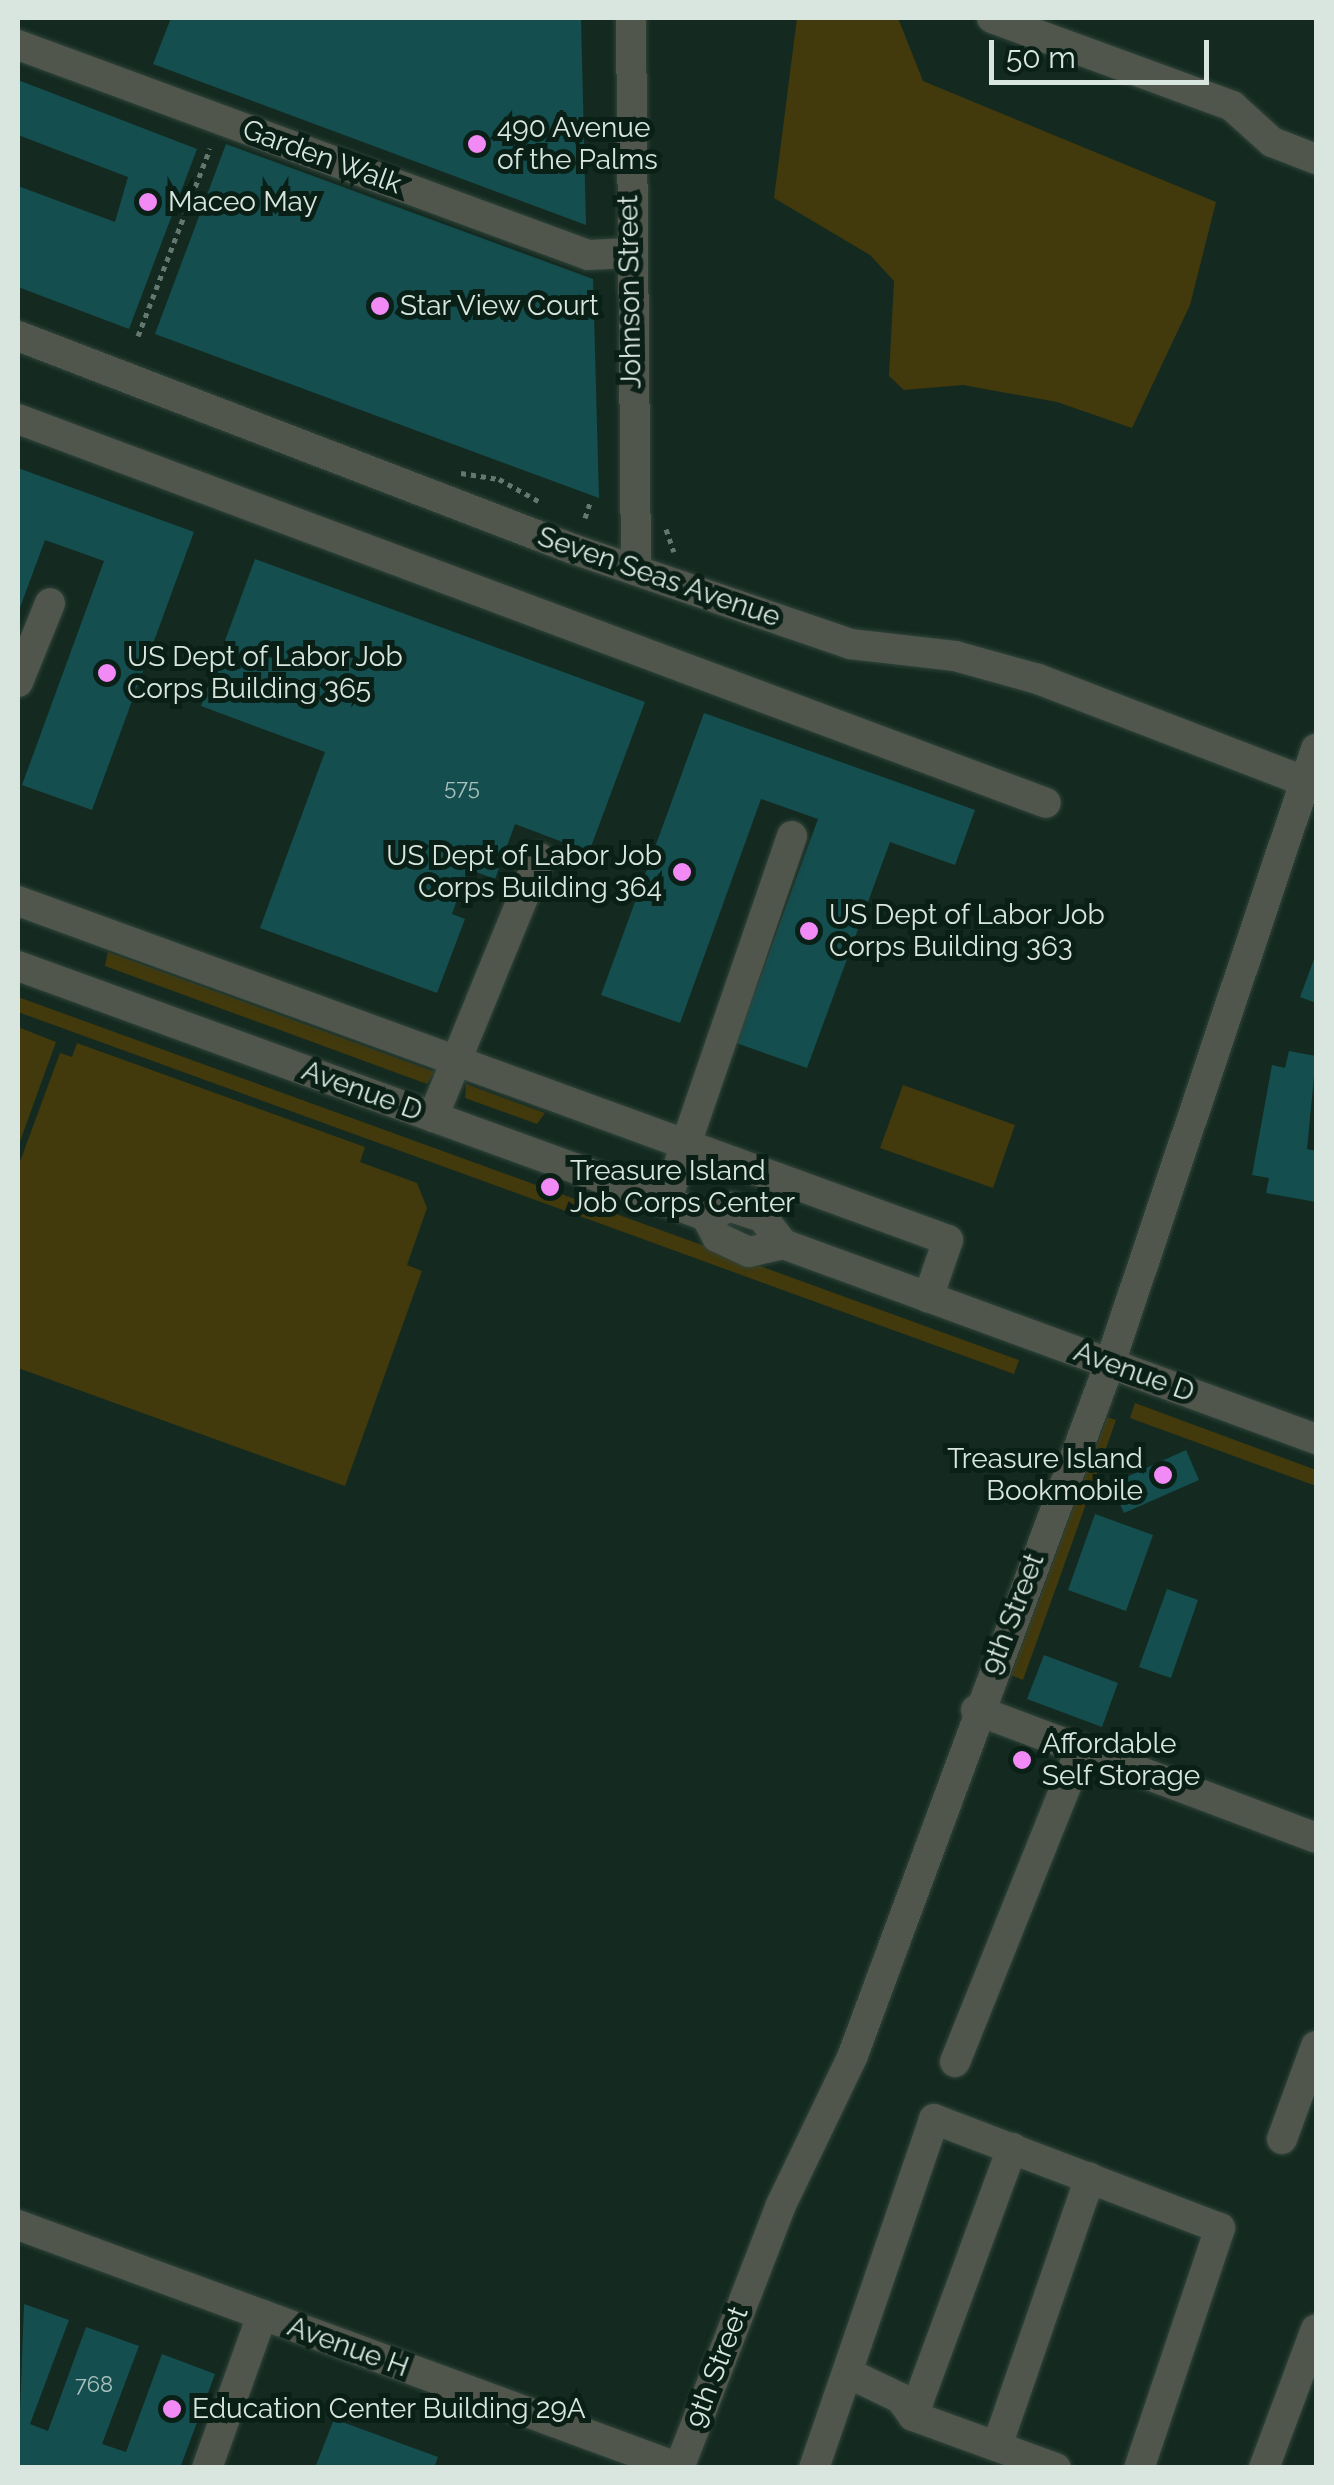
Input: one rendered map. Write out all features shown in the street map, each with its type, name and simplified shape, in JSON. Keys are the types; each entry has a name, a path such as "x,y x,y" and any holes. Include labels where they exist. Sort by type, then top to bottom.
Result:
{"street":[{"name":"Johnson Street","path":"631,18 628,253 636,567"},
{"path":"992,18 1232,106 1272,142 1316,158"},
{"name":"Garden Walk","path":"18,45 588,256 628,253"},
{"name":"Seven Seas Avenue","path":"18,336 850,644 955,656 1038,679 1309,782"},
{"path":"18,419 1046,804"},
{"path":"18,682 50,603"},
{"name":"9th Street","path":"679,2468 780,2207 853,2055 976,1710 1110,1363 1309,782 1316,749"},
{"path":"666,1202 792,836"},
{"path":"433,1117 539,858"},
{"path":"18,902 948,1240 928,1298"},
{"name":"Avenue D","path":"18,966 706,1216 718,1237 749,1252 782,1244 1316,1438"},
{"path":"976,1710 1316,1838"},
{"path":"955,2062 1080,1749"},
{"path":"1282,2138 1316,2046"},
{"path":"814,2468 852,2375 853,2335 934,2118 1220,2228 1139,2468"},
{"path":"913,2416 1012,2148"},
{"path":"997,2446 1090,2178"},
{"name":"Avenue H","path":"18,2225 679,2468"},
{"path":"207,2468 262,2315"},
{"path":"1264,2468 1316,2330"},
{"path":"852,2375 900,2398 913,2416 1056,2468"}],"path":[{"path":"138,336 212,144"},
{"path":"585,518 590,503"},
{"path":"656,525 671,531 674,552"}],"shaded area":[{"path":"797,18 898,18 923,81 1216,202 1190,305 1132,428 1057,402 963,385 904,390 889,376 894,281 870,255 774,198"},
{"path":"108,952 435,1072 427,1084 105,966"},
{"path":"18,997 1019,1360 1014,1374 18,1012"},
{"path":"18,1027 56,1042 18,1147"},
{"path":"77,1043 365,1147 360,1162 417,1183 427,1208 407,1265 422,1271 345,1486 18,1368 18,1167 60,1053 72,1057"},
{"path":"466,1084 545,1113 537,1124 465,1098"},
{"path":"903,1085 1015,1125 993,1188 880,1148"},
{"path":"1135,1403 1316,1470 1316,1486 1130,1418"},
{"path":"1107,1417 1116,1420 1023,1680 1011,1675"}],"building":[{"name":"490 Avenue of the Palms","path":"171,18 581,18 586,225 153,64"},
{"name":"Maceo May","path":"18,80 197,149 129,329 18,287 18,186 115,222 128,177 18,135"},
{"name":"Star View Court","path":"226,144 593,279 599,498 155,334"},
{"path":"18,468 194,532 92,810 22,785 104,561 45,540 18,613"},
{"path":"255,559 645,702 589,852 515,824 495,879 468,869 452,914 465,919 437,993 260,928 325,752 201,706"},
{"path":"704,713 975,810 955,865 890,842 807,1068 736,1043 818,819 761,799 680,1023 601,995"},
{"path":"1316,954 1316,1003 1300,997"},
{"path":"1289,1051 1316,1056 1307,1149 1316,1151 1316,1202 1266,1193 1269,1178 1252,1175 1272,1065 1285,1068"},
{"path":"1186,1450 1199,1480 1124,1513 1111,1484"},
{"path":"1095,1514 1153,1535 1126,1611 1068,1590"},
{"path":"1167,1589 1198,1600 1171,1678 1139,1667"},
{"path":"1044,1655 1118,1683 1102,1727 1027,1699"},
{"path":"24,2304 69,2320 30,2424 48,2431 86,2327 139,2346 102,2444 126,2452 162,2354 215,2374 180,2468 18,2468"},
{"path":"334,2419 438,2457 434,2468 315,2468"}],"place":[{"name":"490 Avenue of the Palms","path":"477,144"},
{"name":"Maceo May","path":"148,202"},
{"name":"Star View Court","path":"380,306"},
{"name":"US Dept of Labor Job Corps Building 365","path":"107,673"},
{"name":"US Dept of Labor Job Corps Building 364","path":"682,872"},
{"name":"US Dept of Labor Job Corps Building 363","path":"809,931"},
{"name":"Treasure Island Job Corps Center","path":"550,1187"},
{"name":"Treasure Island Bookmobile","path":"1163,1475"},
{"name":"Affordable Self Storage","path":"1022,1760"},
{"name":"Education Center Building 29A","path":"172,2409"}]}
